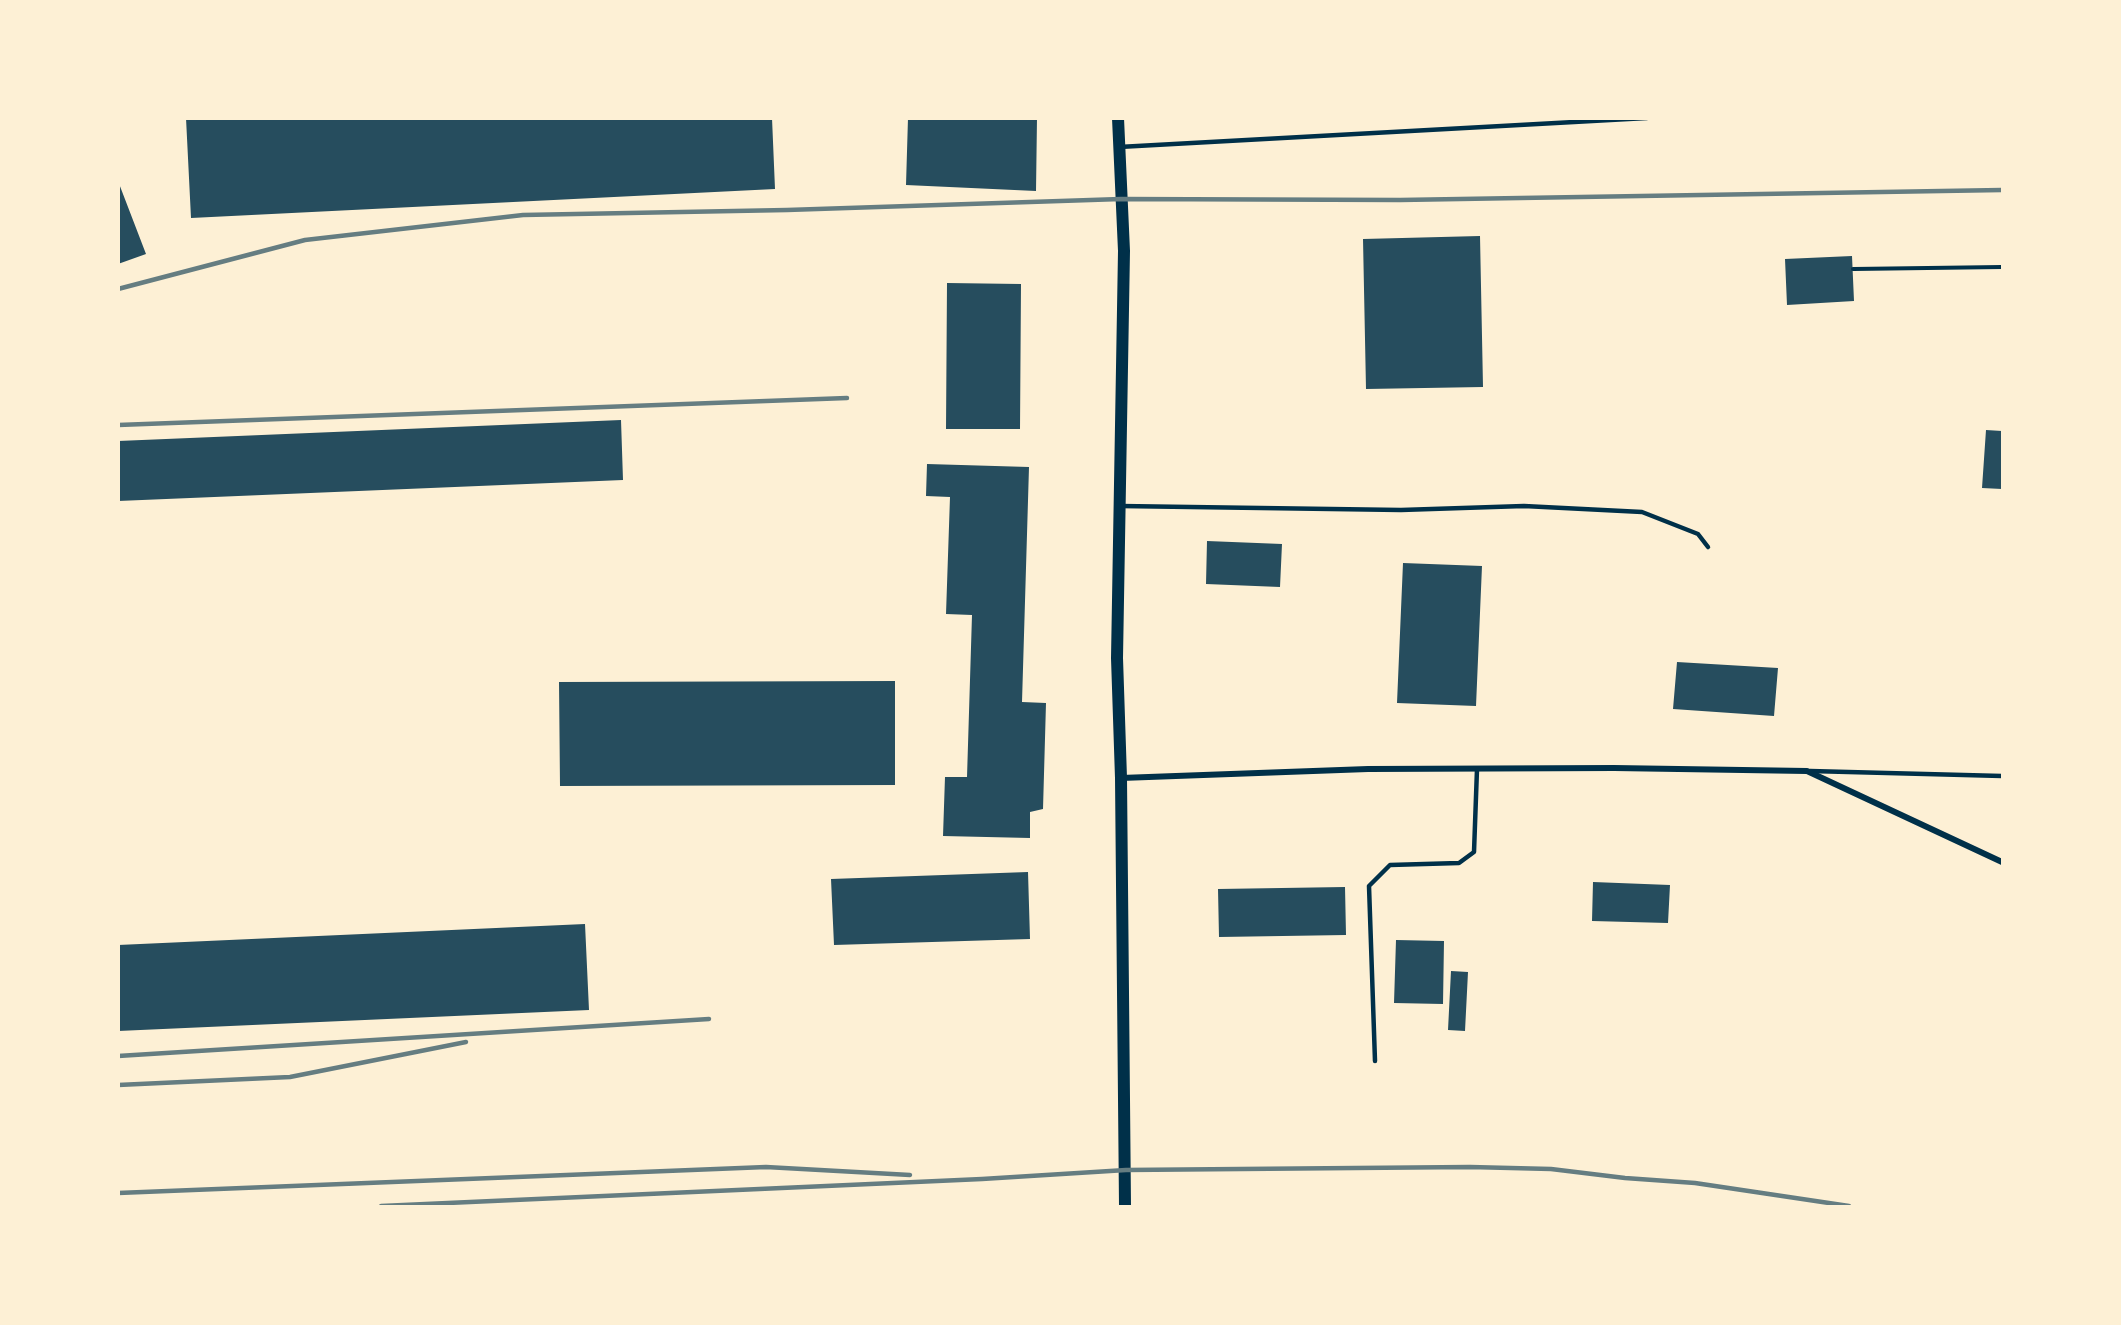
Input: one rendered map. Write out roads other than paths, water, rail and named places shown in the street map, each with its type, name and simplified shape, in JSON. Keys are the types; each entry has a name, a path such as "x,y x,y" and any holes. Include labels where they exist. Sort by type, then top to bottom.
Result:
{"main road":[{"path":"1118,118 1124,251 1117,658 1121,778 1125,1206"}],"street":[{"path":"1121,778 1368,769 1614,768 1807,771 2002,862"}],"lane":[{"path":"1119,147 1647,118"},
{"path":"1120,506 1401,510 1524,506 1642,512 1698,534 1708,547"},
{"path":"1375,1061 1369,886 1390,865 1459,863 1474,852 1477,769"},
{"path":"1807,771 2002,776"}],"railway":[{"path":"118,289 305,240 523,215 787,210 1121,199 1400,200 2002,190"},
{"path":"118,425 847,398"},
{"path":"118,1056 709,1019"},
{"path":"118,1085 290,1077 466,1042"},
{"path":"118,1193 766,1167 910,1175"},
{"path":"381,1206 982,1179 1126,1170 1470,1167 1551,1169 1695,1183 1849,1206"}]}
